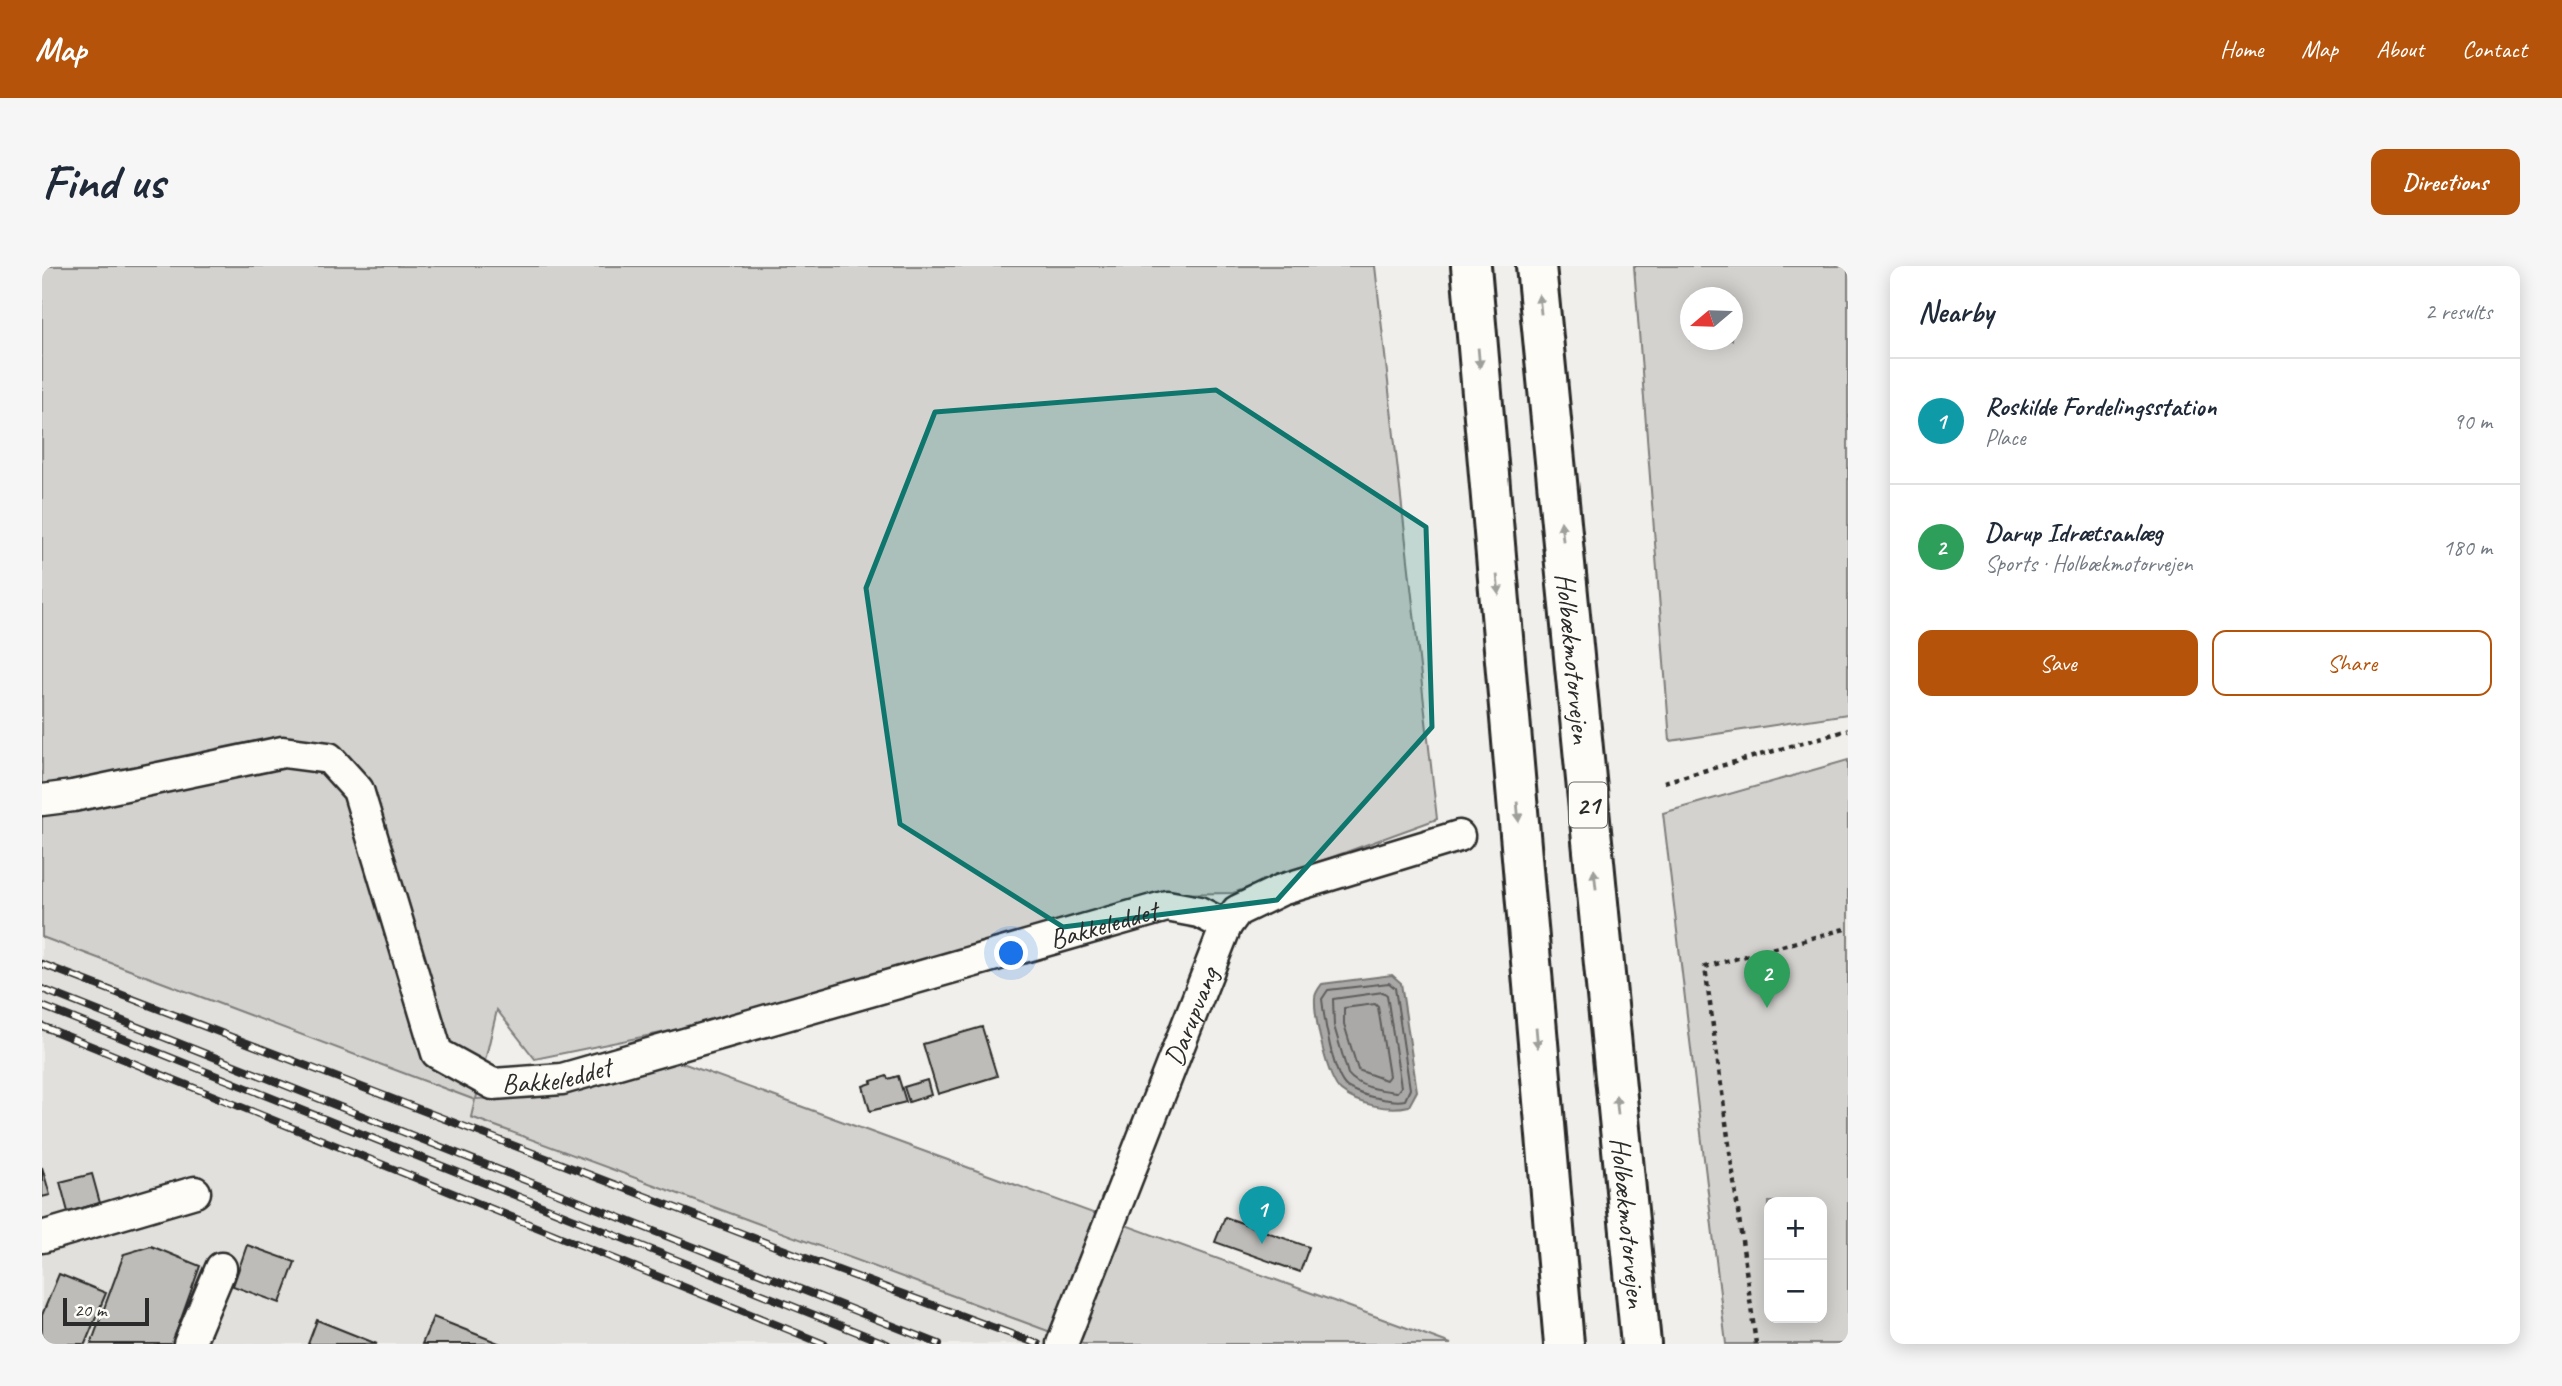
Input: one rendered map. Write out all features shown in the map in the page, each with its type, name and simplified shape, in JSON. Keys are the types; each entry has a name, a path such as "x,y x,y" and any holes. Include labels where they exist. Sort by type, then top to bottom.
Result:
{"highway":[{"path":"1471,266 1564,1344"},
{"name":"Holbækmotorvejen","path":"1536,266 1640,1344"}],"street":[{"name":"Bakkeleddet","path":"42,800 74,796 283,752 329,758 358,790 437,1053 493,1084 562,1079 1167,906 1199,912 1226,926"},
{"name":"Darupvang","path":"1062,1344 1226,926 1237,911 1281,890 1459,836"},
{"path":"42,1237 195,1192"},
{"path":"189,1344 221,1268"}],"path":[{"path":"1664,782 1848,730"},
{"path":"1756,1344 1705,967 1848,928"}],"highlighted area":[{"path":"1216,390 1426,527 1432,727 1277,900 1063,927 900,824 866,588 935,412"}],"shaded area":[{"path":"42,266 1375,266 1437,819 1233,893 1165,894 734,1018 535,1059 497,1010 476,1099 553,1095 677,1061 1451,1344 1083,1344 471,1117 475,1100 42,937"},
{"path":"1634,266 1848,266 1848,714 1670,741"},
{"path":"1848,760 1848,1344 1726,1344 1663,813"},
{"path":"42,935 476,1100 472,1117 1083,1344 42,1344"}],"water":[{"path":"1392,975 1401,983 1417,1091 1409,1106 1392,1108 1356,1100 1341,1091 1336,1084 1322,1047 1315,998 1322,984"}],"building":[{"path":"982,1027 997,1076 938,1094 923,1044"},
{"path":"887,1076 888,1079 898,1076 906,1102 870,1111 863,1086"},
{"path":"927,1080 931,1095 909,1102 904,1087"},
{"path":"42,1167 50,1195 42,1197"},
{"path":"92,1174 100,1203 68,1212 60,1182"},
{"path":"1225,1217 1309,1247 1300,1272 1215,1242"},
{"path":"247,1245 295,1262 280,1303 233,1286"},
{"path":"151,1246 200,1266 172,1344 91,1344 124,1254"},
{"path":"59,1274 106,1293 85,1344 42,1344 42,1315"},
{"path":"433,1317 501,1344 422,1344"},
{"path":"317,1320 377,1344 308,1344"}],"railway":[{"path":"42,964 811,1260 1038,1344"},
{"path":"42,989 939,1344"},
{"path":"42,1006 887,1344"},
{"path":"42,1026 824,1344"}],"place":[{"name":"Darup Idrætsanlæg","path":"1767,1008"},
{"name":"Roskilde Fordelingsstation","path":"1262,1244"}]}
